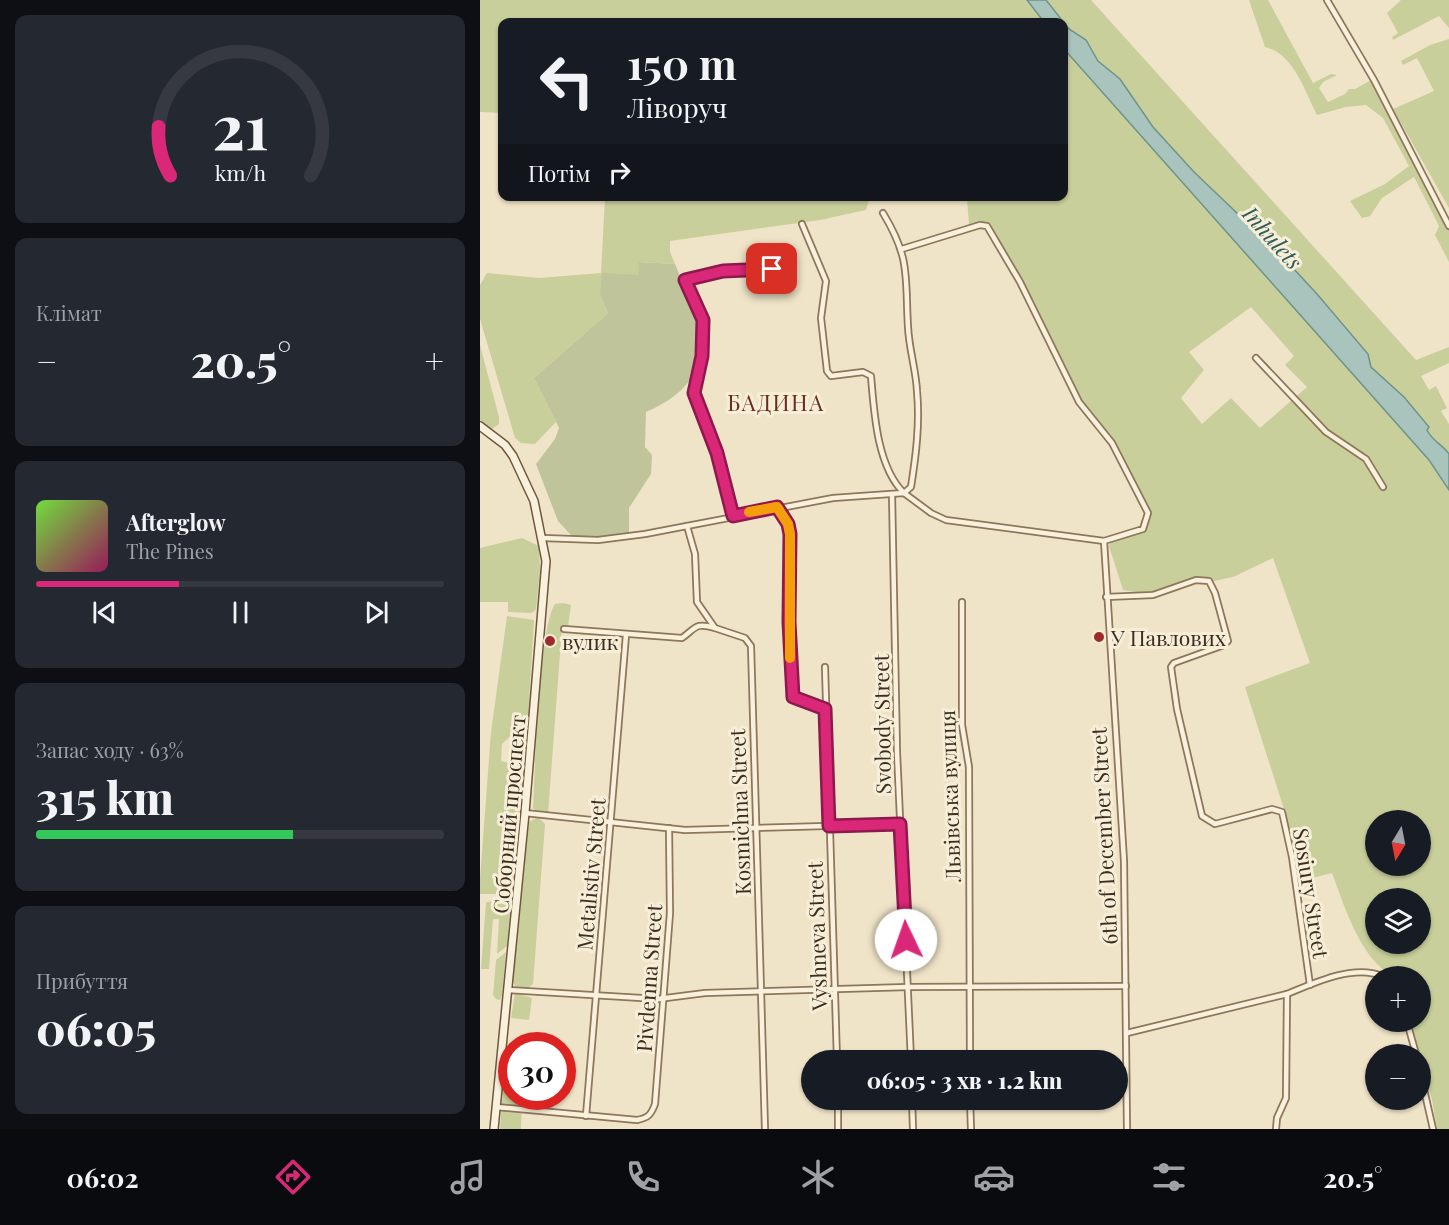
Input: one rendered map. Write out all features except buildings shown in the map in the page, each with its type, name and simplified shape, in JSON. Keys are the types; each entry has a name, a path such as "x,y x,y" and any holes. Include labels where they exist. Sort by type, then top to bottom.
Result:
{"main road":[{"name":"Соборний проспект","path":"480,426 505,445 513,456 534,501 543,538 545,588 494,1129"}],"street":[{"path":"1327,0 1374,80 1449,226"},
{"path":"543,538 598,540 687,526 833,498 904,493 911,487 919,430 918,392 908,330 906,264 902,249 883,213"},
{"path":"802,224 826,281 821,318 827,371 831,376 863,372 871,376 874,411 884,454 895,484 904,493 931,513 946,520 1104,541 1143,529 1147,523 1148,513 1112,443 1079,402 1020,282 987,226 980,225 902,249"},
{"path":"733,516 717,453 694,393 702,356 703,320 685,280 723,271 772,269"},
{"path":"1257,358 1326,432 1366,459 1383,487"},
{"name":"Svobody Street","path":"892,494 900,824 911,1050"},
{"path":"777,507 788,524 790,534 790,675 793,697 825,709"},
{"path":"687,526 695,554 697,602 715,628"},
{"name":"6th of December Street","path":"1104,541 1124,861 1127,1129"},
{"name":"Sosiury Street","path":"1106,597 1153,595 1196,579 1209,581 1215,593 1228,641 1224,645 1174,663 1171,667 1177,709 1202,816 1208,822 1215,824 1272,809 1282,812 1292,857 1310,985"},
{"name":"Львівська вулиця","path":"962,602 962,725 969,767 970,1050"},
{"path":"564,629 682,638 690,628 703,624 715,628"},
{"name":"Kosmichna Street","path":"715,628 745,638 751,646 765,1129"},
{"name":"Metalistiv Street","path":"586,1116 626,635"},
{"name":"Vyshneva Street","path":"825,667 837,1050"},
{"path":"525,813 669,828 756,829 900,824"},
{"name":"Pivdenna Street","path":"637,1120 647,1118 655,1104 670,904 669,828"},
{"path":"1127,1033 1287,994 1310,985 1365,972"},
{"path":"508,990 658,999 705,993 908,987 1126,986"},
{"path":"1276,1129 1277,1118 1286,1098 1287,994"},
{"path":"496,1107 637,1120 636,1129"},
{"path":"838,1110 838,1129"},
{"path":"912,1110 913,1129"},
{"path":"970,1110 971,1129"},
{"path":"1429,1110 1433,1129"}],"green space":[{"path":"480,0 1027,0 1041,18 498,18 498,113 480,112"},
{"path":"1046,0 1091,0 1416,360 1449,347 1449,363 1421,376 1429,390 1436,386 1447,408 1441,411 1449,424 1449,454 1431,439 1427,430 1429,427 1404,397 1371,367 1368,354 1317,294 1281,255 1194,172 1153,127 1120,79 1098,61 1086,40 1069,29 1068,18 1060,18"},
{"path":"1249,0 1268,0 1313,83 1331,74 1337,75 1323,82 1319,88 1328,102 1345,94 1349,89 1355,89 1373,79 1449,229 1449,262 1435,235 1439,226 1414,177 1382,198 1370,216 1362,218 1350,201 1385,184 1409,166 1383,118 1366,105 1346,107 1317,115 1291,65 1284,57 1265,47"},
{"path":"1401,0 1449,0 1449,28 1439,16 1393,40 1392,37 1398,33 1387,13"},
{"path":"1449,39 1449,208 1393,109 1434,91 1417,58 1403,65 1401,61 1430,45"},
{"path":"1068,53 1430,460 1449,490 1449,1129 1437,1129 1431,1096 1431,1044 1417,1044 1414,1032 1431,1032 1431,966 1380,966 1369,954 1431,954 1431,888 1365,888 1365,949 1348,916 1332,873 1300,881 1283,806 1245,687 1310,663 1273,558 1233,577 1214,581 1196,577 1149,594 1123,590 1109,546 1111,541 1142,530 1149,520 1150,513 1115,443 1080,401 1019,277 988,225 969,225 967,201 1068,201","holes":["1251,307 1294,356 1285,365 1307,387 1260,428 1231,398 1202,424 1181,398 1204,370 1189,352"]},
{"path":"605,201 869,201 866,210 820,220 670,241 670,252 675,264 640,262 638,275 600,295 608,313 534,378 556,422 535,444 521,443 515,438 480,319 480,285 487,273 539,278 601,273"},
{"path":"639,262 675,264 693,309 698,330 700,349 697,367 687,384 671,399 646,412 645,447 652,455 651,474 629,508 629,533 597,537 572,536 558,521 536,464 555,439 559,428 534,378 608,313 600,295 602,273 638,275"},
{"path":"480,345 499,417 499,424 492,429 480,422"},
{"path":"522,538 539,546 540,571 536,610 531,613 508,612 508,602 480,602 480,548"},
{"path":"555,604 571,605 568,627 562,627 548,814 536,812 533,808 539,701 545,640 550,618"},
{"path":"507,616 534,620 528,720 502,744 501,761 508,763 523,785 512,886 509,891 502,894 480,894 491,732"},
{"path":"538,817 545,824 533,984 527,989 516,987 513,982 529,822"},
{"path":"486,902 506,903 510,911 507,946 497,954 499,919 493,919 489,969 481,969"},
{"path":"506,952 500,1000 493,995 496,960"},
{"path":"515,993 532,998 529,1020 511,1018"},
{"path":"501,1110 522,1110 521,1129 500,1129"}],"water":[{"path":"1027,0 1046,0 1060,18 1041,18"},
{"path":"1068,28 1086,40 1098,61 1120,79 1153,127 1194,172 1281,255 1317,294 1368,354 1371,367 1404,397 1429,427 1427,430 1429,434 1449,454 1449,490 1429,460 1068,54"}],"slow traffic":[{"path":"749,512 777,507 788,524 791,554 790,658"}],"place":[{"name":"У Павлових","path":"1099,637"},
{"name":"вулик","path":"550,641"}],"district":[{"name":"БАДИНА","path":"776,402"}],"route":[{"path":"772,269 723,271 685,280 703,320 702,356 694,393 717,453 733,516 777,507 788,524 791,554 790,675 793,697 825,709 829,826 900,824 906,940"}],"water label":[{"name":"Inhulets","path":"1273,237"}]}
